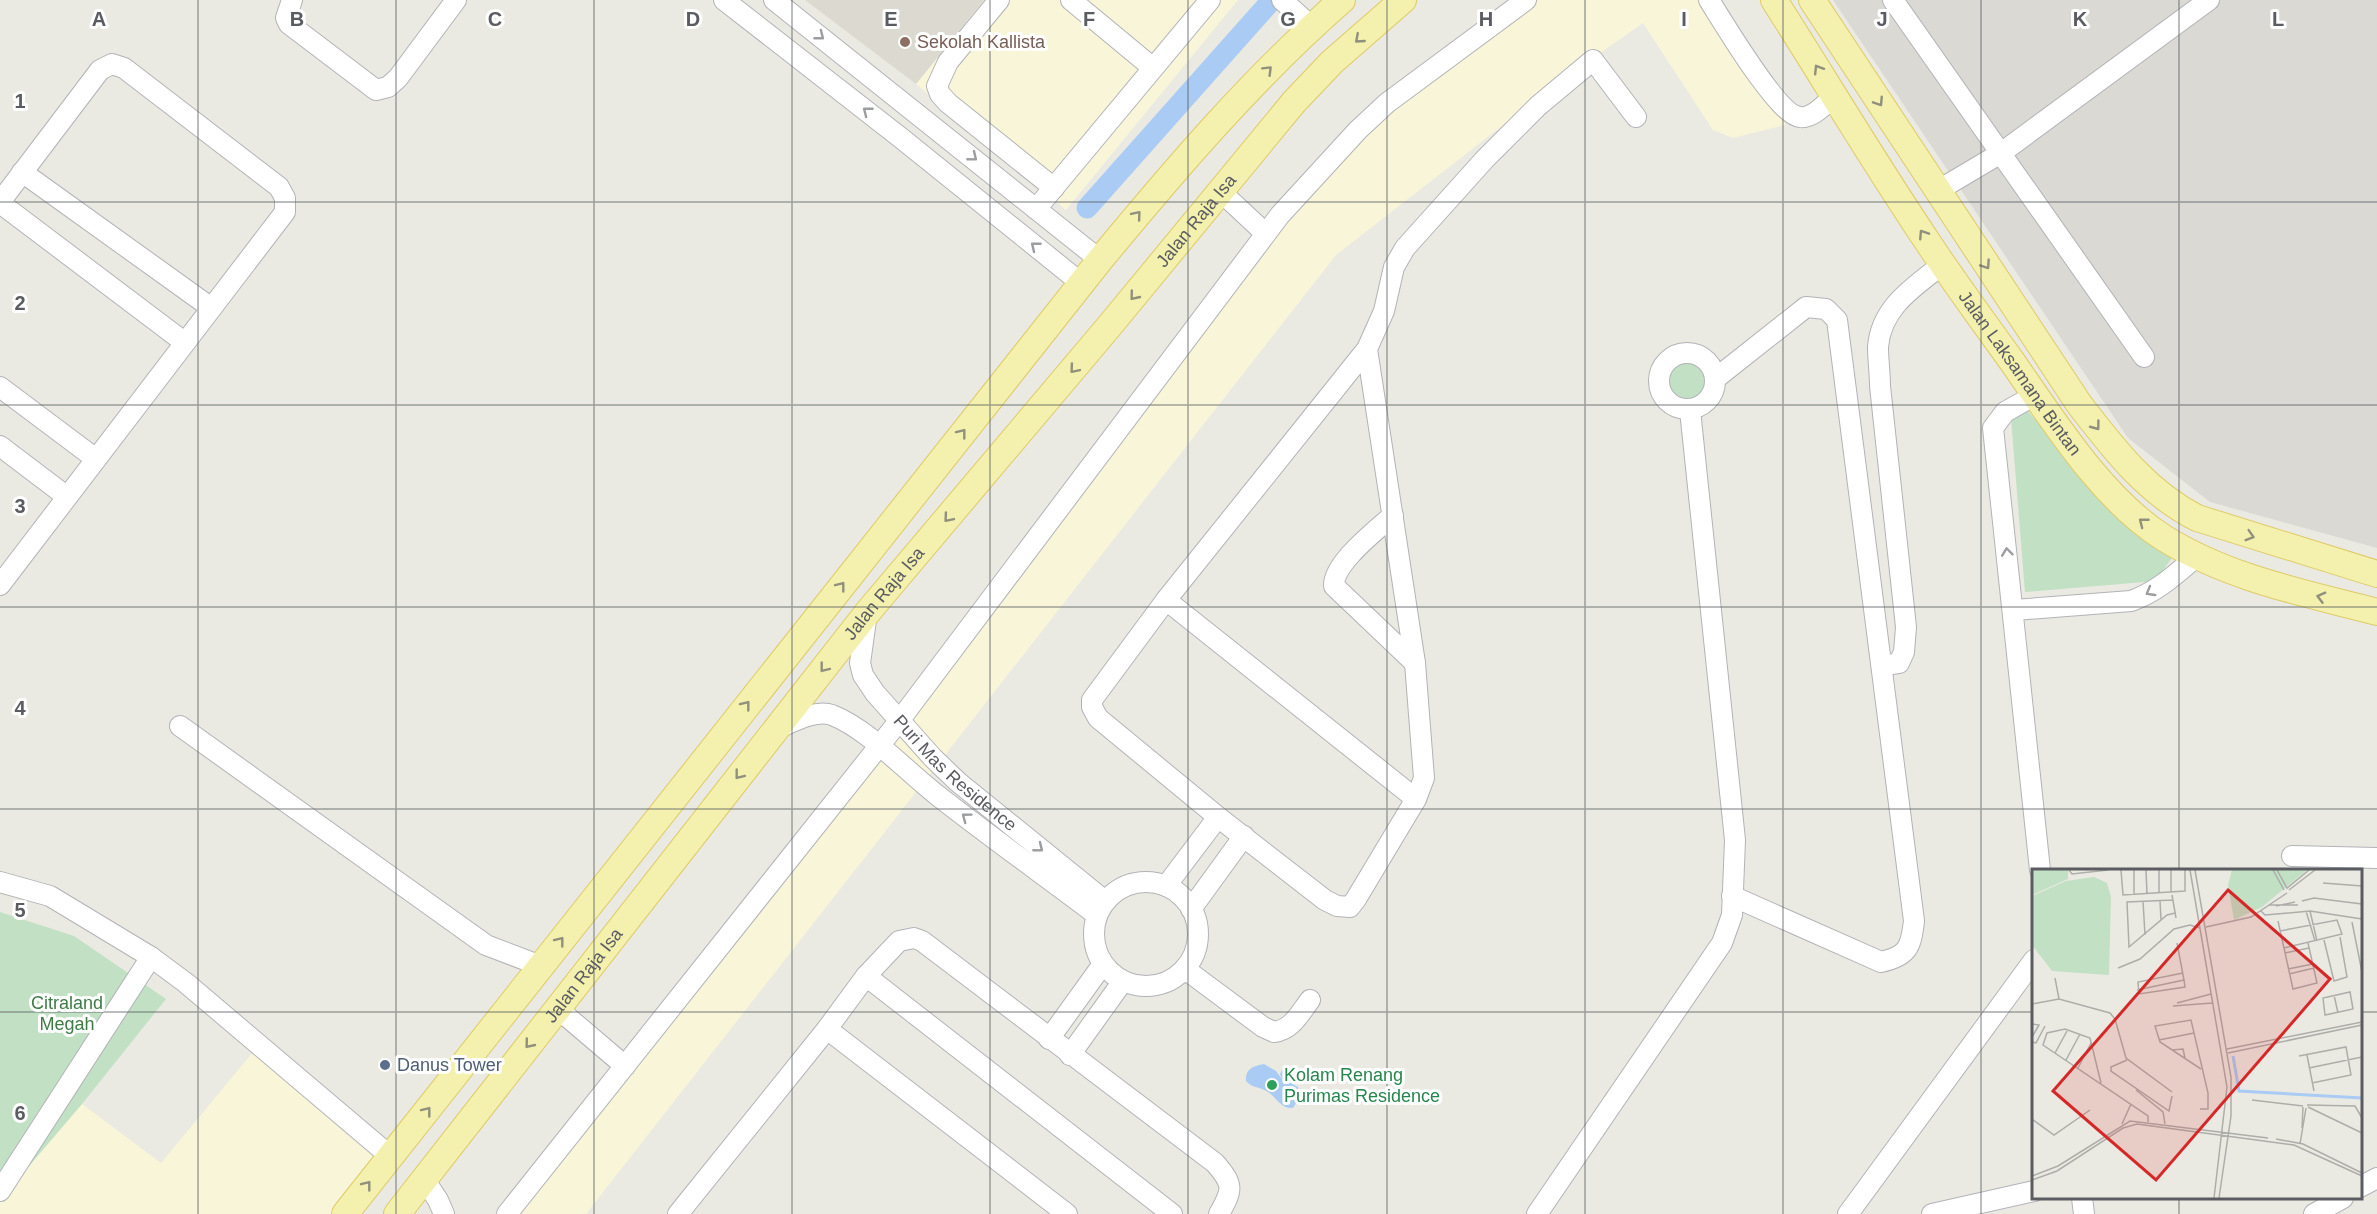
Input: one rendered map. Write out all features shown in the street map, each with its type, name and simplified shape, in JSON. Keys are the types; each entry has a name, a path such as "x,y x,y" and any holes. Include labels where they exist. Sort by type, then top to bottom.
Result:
{"main road":[{"path":"345,1214 1081,283 1184,159 1312,27 1342,0"},
{"name":"Jalan Raja Isa","path":"397,1214 867,613 1111,324 1219,190 1294,102 1332,62 1403,0"},
{"name":"Jalan Laksamana Bintan","path":"1774,0 1943,264 2035,394 2102,483 2124,506 2162,537 2196,557 2261,581 2377,612"},
{"name":"Jalan Laksamana Bintan","path":"1812,0 2079,404 2116,453 2157,492 2179,509 2223,528 2377,574"},
{"path":"1907,208 1937,191"},
{"path":"648,828 679,853"}],"street":[{"path":"292,0 286,18 295,30 375,90 388,87 398,78 455,0"},
{"path":"724,0 902,138 1081,283"},
{"path":"774,0 1100,260"},
{"path":"999,0 948,62 937,86 940,94 948,103 1054,188"},
{"path":"1071,0 1153,68"},
{"path":"1036,209 1210,0"},
{"path":"1282,0 1312,27"},
{"path":"507,1214 899,721 1265,233 1358,130 1387,103 1526,0"},
{"path":"1709,0 1773,96 1794,116 1802,118 1811,115 1835,95"},
{"path":"1893,0 2144,357"},
{"path":"1937,191 2001,153 2210,0"},
{"path":"1367,349 1415,663 1424,778 1416,799 1350,907 1337,906 1325,900 1218,817 1098,718 1092,707 1092,700 1166,600 1367,349 1384,311 1397,258 1485,159 1538,106 1593,60 1636,117"},
{"path":"0,585 66,496 96,459 184,342 210,307 285,212 285,198 279,187 124,68 112,64 100,70 0,203 184,342"},
{"path":"902,138 921,115"},
{"path":"22,172 210,307"},
{"path":"1219,190 1265,233"},
{"path":"1882,666 1899,663 1904,652 1906,627 1880,386 1878,346 1889,311 1907,292 1943,264"},
{"path":"1716,379 1708,362 1693,354 1683,353 1666,363 1659,381 1660,390 1672,405 1690,410 1707,402 1712,396 1716,379 1806,307 1826,309 1837,320 1914,921 1912,940 1898,958 1881,962 1732,896"},
{"path":"0,387 96,459"},
{"path":"2035,394 2005,412 1993,428 2040,869"},
{"path":"1537,1214 1722,943 1732,915 1735,840 1690,410"},
{"path":"0,446 66,496"},
{"path":"1393,515 1348,558 1335,576 1334,586 1415,663"},
{"path":"2014,610 2131,601 2146,596 2164,584 2196,557"},
{"path":"1166,600 1416,799"},
{"name":"Puri Mas Residence","path":"867,613 860,651 863,675 875,693 958,782 1101,908"},
{"name":"Puri Mas Residence","path":"776,729 820,713 830,714 879,746 935,794 1101,908"},
{"path":"180,726 486,945 541,966"},
{"path":"1166,886 1218,817"},
{"path":"1191,909 1244,836"},
{"path":"2292,856 2377,858"},
{"path":"0,882 50,896 151,957 186,983 390,1156"},
{"path":"1140,882 1166,886 1184,899 1191,909 1198,929 1196,950 1185,969 1172,980 1156,986 1139,986 1122,981 1111,974 1103,964 1094,940 1101,908 1115,892 1127,885 1140,882"},
{"path":"678,1214 827,1029 866,976 899,941 914,938 922,941 1215,1163 1230,1180 1230,1192 1219,1214"},
{"path":"0,1191 151,957"},
{"path":"1848,1214 2032,963"},
{"path":"1049,1039 1103,964"},
{"path":"1185,969 1263,1027 1274,1032 1286,1029 1294,1022 1310,1000"},
{"path":"866,976 1172,1214"},
{"path":"1070,1055 1122,981"},
{"path":"558,1009 625,1066"},
{"path":"827,1029 1067,1214"},
{"path":"2362,1186 2377,1178"},
{"path":"424,1179 444,1214"},
{"path":"1932,1214 2032,1191"},
{"path":"2082,1199 2084,1214"},
{"path":"2314,1214 2340,1199"}],"shaded area":[{"name":"Sekolah Kallista","path":"805,0 984,0 916,84"},
{"path":"984,0 1238,0 1066,210 916,84"},
{"path":"1526,0 1709,0 1784,108 1785,125 1733,138 1713,130 1643,23 1557,83 1336,255 586,1214 507,1214 1265,233 1358,130"},
{"path":"1833,0 2377,0 2377,548 2210,502 2128,438"},
{"path":"258,1046 390,1156 345,1214 0,1214 0,1200 82,1104 161,1163"}],"green space":[{"path":"1687,362 1700,367 1705,380 1700,393 1687,398 1674,393 1669,380 1674,367"},
{"path":"2027,410 2097,491 2175,553 2156,581 2025,592 2011,418"},
{"name":"Citraland Megah","path":"0,912 74,936 166,999 82,1104 0,1200"}],"water":[{"name":"Kolam Renang Purimas Residence","path":"1264,1064 1276,1071 1282,1079 1280,1074 1283,1068 1289,1067 1293,1070 1292,1078 1283,1079 1298,1087 1299,1099 1293,1108 1285,1107 1268,1092 1246,1081 1250,1069"}],"waterway":[{"path":"1087,208 1272,0"}],"place":[{"name":"Sekolah Kallista","path":"905,42"},
{"name":"Danus Tower","path":"385,1065"},
{"name":"Kolam Renang Purimas Residence","path":"1272,1085"}]}
